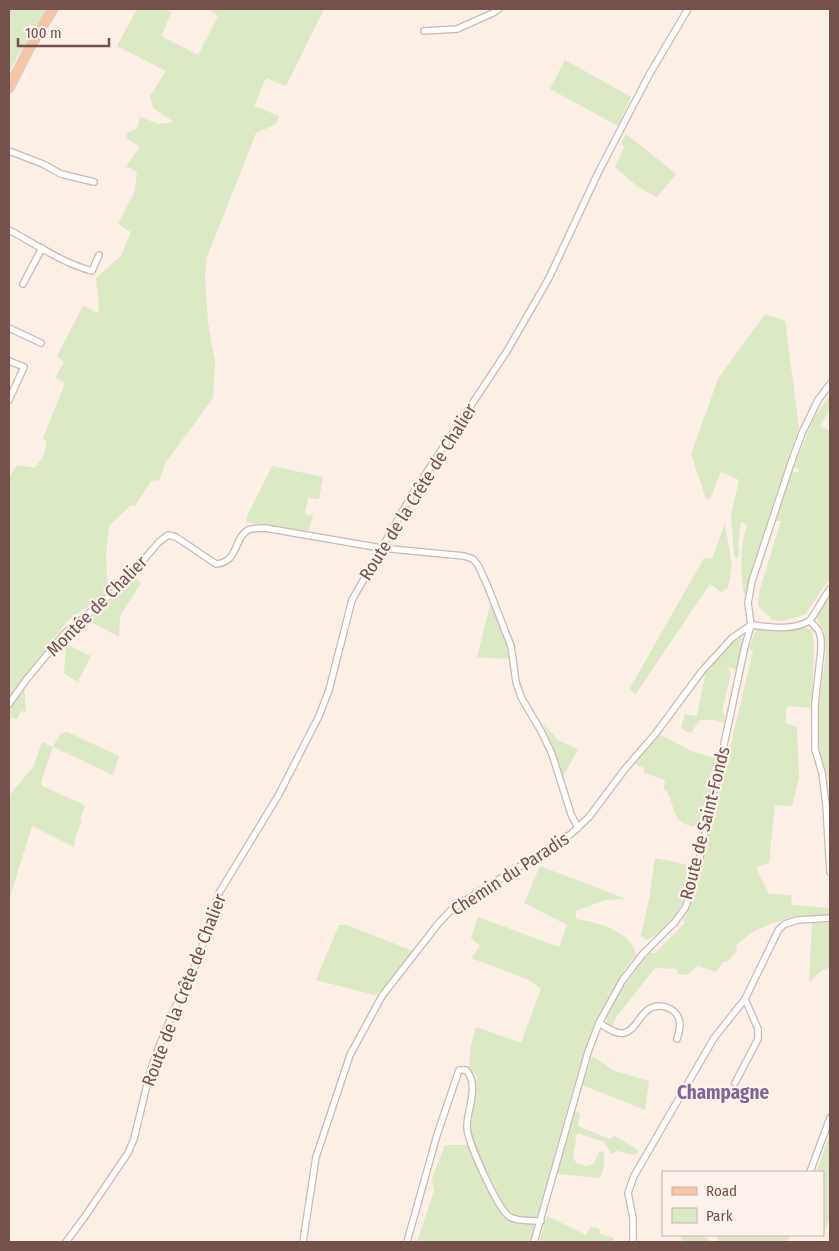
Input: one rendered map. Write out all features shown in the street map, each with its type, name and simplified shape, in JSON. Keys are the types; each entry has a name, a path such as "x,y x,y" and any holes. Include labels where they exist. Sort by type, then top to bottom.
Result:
{"main road":[{"path":"9,88 29,49 53,9"}],"street":[{"path":"424,31 457,29 493,14 500,9"},
{"name":"Route de la Crête de Chalier","path":"66,1242 86,1216 128,1153 134,1139 150,1072 158,1048 197,962 219,893 278,796 319,716 329,690 352,600 413,493 507,351 549,278 598,173 649,75 688,9"},
{"path":"9,151 43,164 61,174 94,182"},
{"path":"9,230 59,259 92,272 99,255"},
{"path":"23,284 42,248"},
{"path":"9,328 41,343"},
{"path":"9,361 24,367 9,400"},
{"name":"Route de Saint-Fonds","path":"534,1242 588,1052 599,1023 622,981 642,955 675,922 690,895 751,625 748,603 752,582 802,433 818,400 830,384"},
{"name":"Montée de Chalier","path":"9,704 64,634 107,599 159,542 168,535 176,537 216,564 223,564 229,560 246,532 256,528 381,548"},
{"path":"381,548 464,556 474,559 488,587 511,646 520,697 541,731 552,754 571,814 578,828"},
{"path":"751,625 790,627 810,621 830,589"},
{"path":"810,621 819,631 821,650 815,704 815,749 822,772 830,872"},
{"name":"Chemin du Paradis","path":"303,1242 316,1157 350,1055 382,996 438,924 452,909 572,834 589,817 625,769 656,733 702,671 732,638 751,625"},
{"path":"633,1242 633,1218 628,1193 634,1176 714,1038 745,999 779,929 785,924 798,920 830,918"},
{"path":"735,1082 758,1039 758,1029 745,999"},
{"path":"599,1023 620,1033 625,1032 631,1029 644,1013 651,1008 663,1006 675,1012 679,1020 680,1028 677,1038"},
{"path":"407,1242 437,1135 459,1070 466,1070 472,1080 472,1095 467,1126 469,1138 496,1201 505,1214 512,1218 540,1221"},
{"path":"810,1171 830,1118"}],"green space":[{"path":"9,9 47,9 9,73"},
{"path":"137,9 163,9 172,12 161,36 198,55 218,16 209,9 324,9 286,86 266,78 254,106 279,116 276,124 256,133 207,257 205,274 208,322 215,363 213,398 166,462 159,480 151,481 135,506 131,505 109,526 106,558 108,593 67,621 9,698 9,477 17,465 35,468 44,455 47,442 43,438 65,383 55,378 64,362 57,356 83,306 98,313 96,278 121,256 131,232 118,224 135,191 137,172 126,166 140,147 126,138 128,132 137,129 140,117 159,124 174,122 153,108 150,96 166,71 117,46"},
{"path":"565,60 631,97 618,126 550,89"},
{"path":"626,134 676,174 657,197 638,187 615,167 624,147 621,143"},
{"path":"765,314 785,321 799,428 771,510 745,597 742,580 742,561 743,541 747,525 741,522 738,544 739,555 736,559 731,516 739,480 721,472 710,499 706,499 691,454 718,379"},
{"path":"830,395 830,409 820,426 830,431 830,579 806,614 784,621 773,620 758,606 759,592 781,521 776,521 791,471 799,473 799,469 794,467 814,417"},
{"path":"272,466 323,477 319,499 308,498 305,514 313,516 308,533 246,522 248,514"},
{"path":"725,523 732,567 728,588 721,592 710,584 635,695 630,688 704,558 712,559"},
{"path":"135,578 141,583 120,616 119,637 86,619 113,599"},
{"path":"830,593 830,787 819,749 819,705 826,654 824,630 817,620 818,611"},
{"path":"490,605 504,630 509,659 477,657"},
{"path":"803,627 812,630 814,646 812,708 787,706 785,723 797,727 799,778 792,806 775,805 769,863 756,867 769,894 791,895 792,905 830,908 830,914 791,918 754,931 736,945 737,951 727,962 723,962 716,972 698,966 687,975 677,974 677,969 655,968 617,1016 612,1027 606,1023 608,1015 623,987 649,953 655,953 685,923 683,920 690,906 700,873 753,651 749,648 756,630 760,628 783,631"},
{"path":"740,637 744,640 736,670 728,666 731,674 722,712 725,716 724,723 714,720 700,720 691,732 686,732 681,727 685,714 697,716 706,671 735,638"},
{"path":"66,644 91,656 78,682 64,673"},
{"path":"24,686 26,712 21,711 17,719 10,718 9,741 9,708"},
{"path":"543,723 558,740 578,749 563,777"},
{"path":"67,732 119,756 113,775 53,747 60,734"},
{"path":"659,734 691,751 718,759 704,823 701,827 687,825 680,821 670,797 664,789 665,780 644,773 644,768 633,763"},
{"path":"42,742 53,747 41,782 42,786 82,804 85,807 80,819 82,821 75,838 74,847 32,826 9,900 9,796 33,767"},
{"path":"655,858 693,866 687,889 673,919 657,934 646,940 641,935"},
{"path":"540,866 626,899 605,900 576,911 576,919 593,922 612,929 627,939 633,946 636,954 611,992 601,1012 571,1095 538,1217 529,1217 517,1215 505,1209 470,1136 477,1076 469,1067 471,1045 476,1027 521,1043 541,989 529,980 471,958 480,946 471,938 478,917 559,947 567,925 524,903"},
{"path":"830,922 830,967 821,971 809,982 812,923"},
{"path":"339,925 347,925 413,951 381,991 375,995 316,980"},
{"path":"592,1056 615,1071 649,1081 645,1110 582,1085"},
{"path":"574,1112 580,1113 578,1126 609,1139 615,1136 639,1151 635,1155 617,1151 612,1154 604,1142 577,1133 573,1156 576,1163 585,1166 594,1164 598,1153 601,1151 604,1153 604,1166 600,1178 557,1174"},
{"path":"830,1134 830,1218 824,1233 824,1171 816,1171"},
{"path":"445,1145 469,1145 501,1213 507,1220 532,1224 535,1227 531,1242 417,1242 434,1191 432,1178"},
{"path":"547,1216 586,1235 590,1227 599,1228 600,1234 614,1238 614,1242 539,1242"},
{"path":"681,1236 703,1236 712,1242 682,1242"},
{"path":"718,1236 790,1236 787,1242 718,1242"}],"district":[{"name":"Champagne","path":"723,1092"}]}
